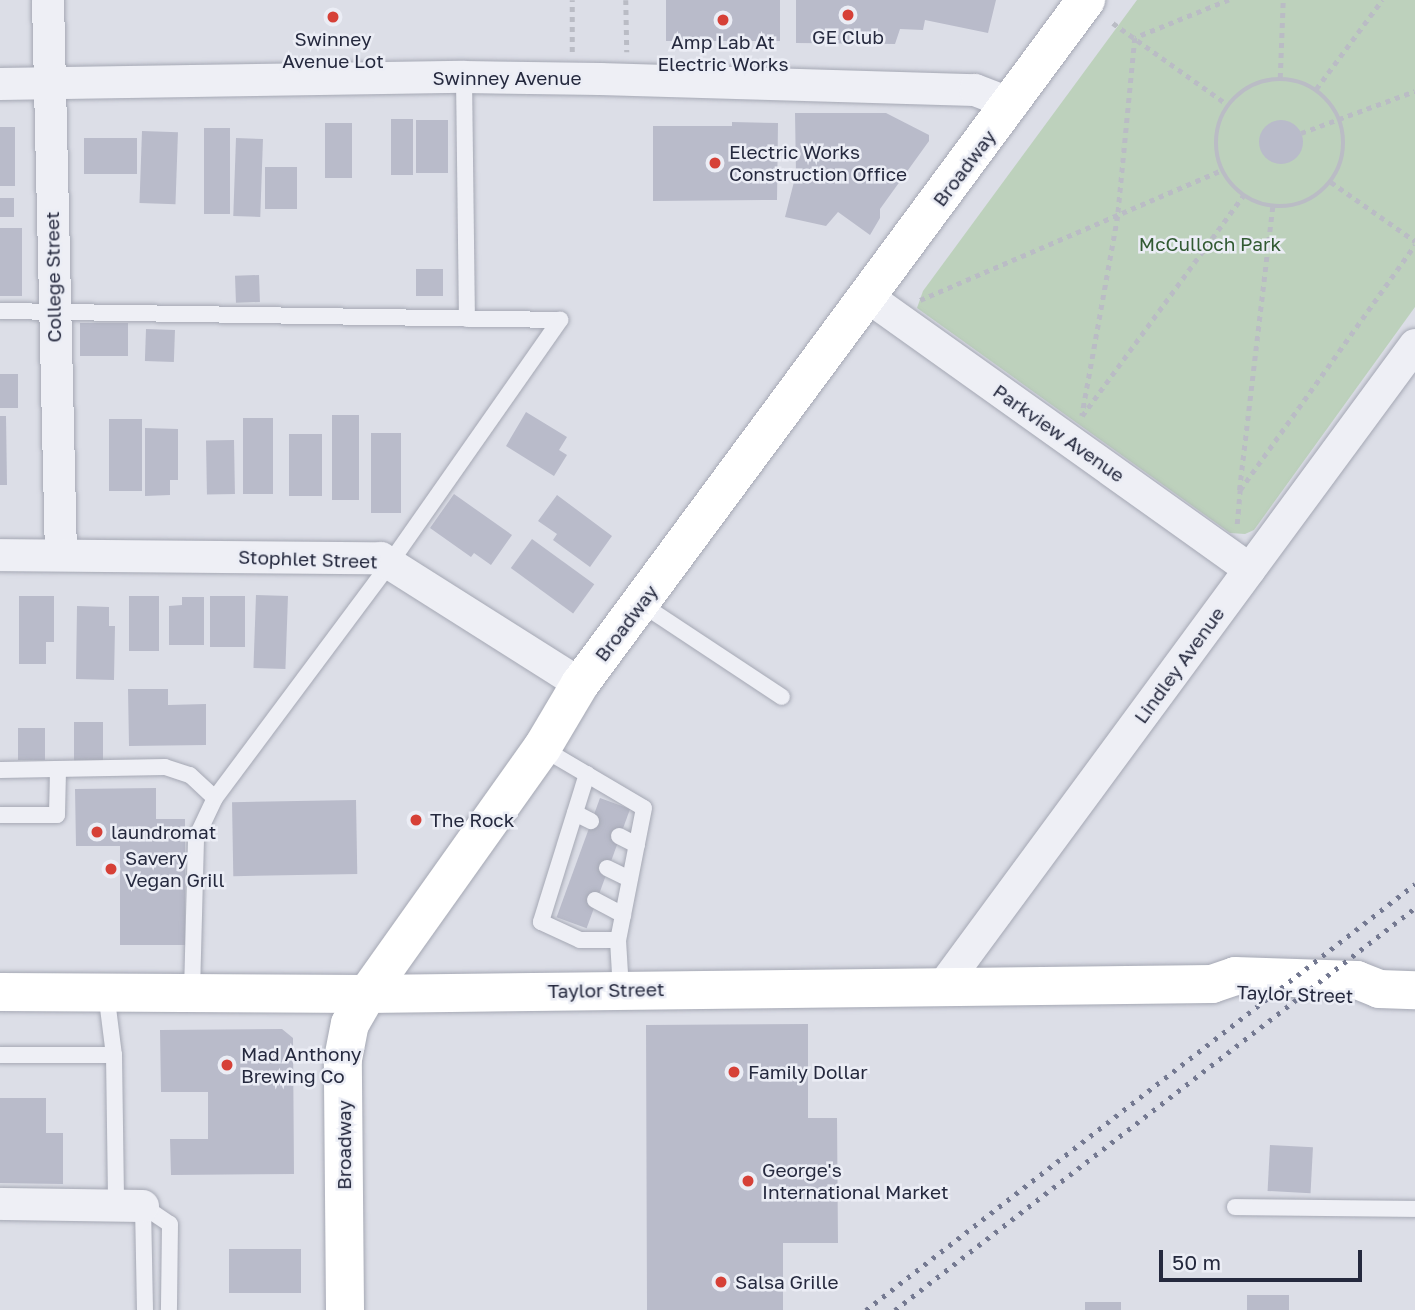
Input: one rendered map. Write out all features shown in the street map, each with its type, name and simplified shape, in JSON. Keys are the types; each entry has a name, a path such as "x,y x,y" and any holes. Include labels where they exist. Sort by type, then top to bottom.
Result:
{"main road":[{"name":"Broadway","path":"345,1310 343,1059 350,1024 367,994 542,748 580,684 1012,104 1100,12"},
{"name":"Taylor Street","path":"0,992 367,994 1212,984 1234,994 1356,998 1397,990"}],"street":[{"name":"College Street","path":"48,0 53,311 61,555"},
{"name":"Swinney Avenue","path":"0,84 464,77 975,90 1012,104"},
{"name":"Parkview Avenue","path":"868,297 1251,569"},
{"name":"Lindley Avenue","path":"943,986 1415,345"},
{"name":"Stophlet Street","path":"0,555 381,558 580,684"},
{"path":"0,1204 130,1206"}],"lane":[{"path":"464,77 467,319"},
{"path":"0,312 560,320 390,563 215,798 196,838 192,992"},
{"path":"640,604 782,697"},
{"path":"542,748 644,808 618,940 621,990"},
{"path":"0,770 165,767 190,775 215,798"},
{"path":"0,816 57,815 58,770"},
{"path":"587,774 575,813 571,851 561,882 541,922 580,940 618,940"},
{"path":"575,813 591,821"},
{"path":"619,836 637,845"},
{"path":"607,868 630,879"},
{"path":"595,900 623,915"},
{"path":"106,992 130,1206 145,1310"},
{"path":"0,1055 114,1055"},
{"path":"130,1206 170,1224 169,1310"},
{"path":"1235,1207 1415,1209"}],"path":[{"path":"572,0 572,54"},
{"path":"626,0 626,55"},
{"path":"1135,38 1229,0"},
{"path":"1280,78 1283,0"},
{"path":"1316,89 1382,0"},
{"path":"1100,12 1228,105"},
{"path":"1135,38 1118,216 1082,416 1243,196"},
{"path":"1280,78 1316,89 1340,118 1345,140 1342,162 1331,182 1295,206 1273,207 1243,196 1222,170 1216,137 1228,105 1242,91 1280,78"},
{"path":"1301,133 1415,91"},
{"path":"915,302 1222,170"},
{"path":"1273,207 1240,490 1415,243 1331,182"}],"green space":[{"name":"McCulloch Park","path":"1137,0 1415,0 1415,307 1254,530 1245,534 1230,533 917,308 923,291"}],"building":[{"name":"Amp Lab At Electric Works","path":"666,0 780,0 780,41 666,41"},
{"name":"GE Club","path":"796,0 996,0 988,33 925,20 923,30 900,29 895,44 796,43"},
{"path":"795,113 886,113 929,135 929,141 880,209 880,218 870,235 838,212 826,226 785,217 796,174"},
{"path":"391,119 413,119 413,175 391,175"},
{"path":"416,120 448,120 448,173 416,173"},
{"path":"1281,120 1290,121 1297,126 1302,133 1302,151 1297,158 1290,163 1281,164 1272,163 1265,158 1260,151 1259,142 1260,133 1265,126 1272,121"},
{"name":"Electric Works Construction Office","path":"732,122 778,123 777,200 653,201 653,126 732,126"},
{"path":"325,123 352,123 352,178 325,178"},
{"path":"0,127 15,127 15,186 0,186"},
{"path":"204,128 230,128 230,214 204,214"},
{"path":"142,131 178,132 175,204 139,203"},
{"path":"84,138 137,138 137,174 84,174"},
{"path":"236,138 263,139 260,217 233,216"},
{"path":"265,167 297,167 297,209 265,209"},
{"path":"0,198 14,198 14,217 0,217"},
{"path":"0,228 22,228 22,296 0,296"},
{"path":"416,269 443,269 443,296 416,296"},
{"path":"259,275 260,302 236,303 235,276"},
{"path":"80,323 128,323 128,356 80,356"},
{"path":"146,329 175,330 174,362 145,361"},
{"path":"0,374 18,374 18,408 0,408"},
{"path":"526,412 567,437 559,450 567,455 554,476 506,446"},
{"path":"332,415 359,415 359,500 332,500"},
{"path":"0,416 6,416 7,485 0,485"},
{"path":"243,418 273,418 273,494 243,494"},
{"path":"109,419 142,419 142,491 109,491"},
{"path":"145,428 178,429 178,480 170,480 170,495 145,496"},
{"path":"371,433 401,433 401,513 371,513"},
{"path":"289,434 322,434 322,496 289,496"},
{"path":"206,440 234,440 235,494 207,494"},
{"path":"454,494 512,535 491,565 474,553 471,557 430,528"},
{"path":"557,495 612,536 590,567 553,540 557,534 538,521"},
{"path":"532,539 594,584 573,613 511,568"},
{"path":"256,595 288,596 285,669 253,668"},
{"path":"19,596 54,596 54,642 46,642 46,664 19,664"},
{"path":"129,596 159,596 159,651 129,651"},
{"path":"210,596 245,596 245,647 210,647"},
{"path":"182,597 204,597 204,645 169,645 169,606 182,605"},
{"path":"77,606 109,607 109,626 115,626 114,680 76,679"},
{"path":"128,689 168,689 168,705 206,704 206,745 129,746"},
{"path":"74,722 103,722 103,763 74,763"},
{"path":"18,728 45,728 45,760 18,760"},
{"path":"156,788 156,819 185,819 185,945 120,945 120,846 76,846 75,789"},
{"path":"600,798 630,809 587,928 557,917"},
{"path":"356,800 357,874 233,876 232,802"},
{"path":"808,1024 808,1118 837,1118 838,1243 783,1243 783,1310 647,1310 646,1025"},
{"path":"282,1029 293,1038 294,1174 171,1175 170,1139 208,1139 208,1092 161,1092 160,1030"},
{"path":"0,1098 46,1098 46,1133 63,1133 63,1184 0,1183"},
{"path":"1270,1145 1313,1147 1311,1193 1268,1191"},
{"path":"229,1249 301,1249 301,1293 229,1293"},
{"path":"1247,1295 1289,1295 1289,1310 1247,1310"},
{"path":"1085,1302 1121,1302 1121,1310 1085,1310"}],"railway":[{"path":"866,1310 1415,884"},
{"path":"895,1310 1415,908"}],"place":[{"name":"GE Club","path":"848,15"},
{"name":"Swinney Avenue Lot","path":"333,17"},
{"name":"Amp Lab At Electric Works","path":"723,20"},
{"name":"Electric Works Construction Office","path":"715,163"},
{"name":"The Rock","path":"416,820"},
{"name":"laundromat","path":"97,832"},
{"name":"Savery Vegan Grill","path":"111,869"},
{"name":"Mad Anthony Brewing Co","path":"227,1065"},
{"name":"Family Dollar","path":"734,1072"},
{"name":"George's International Market","path":"748,1181"},
{"name":"Salsa Grille","path":"721,1282"}]}
